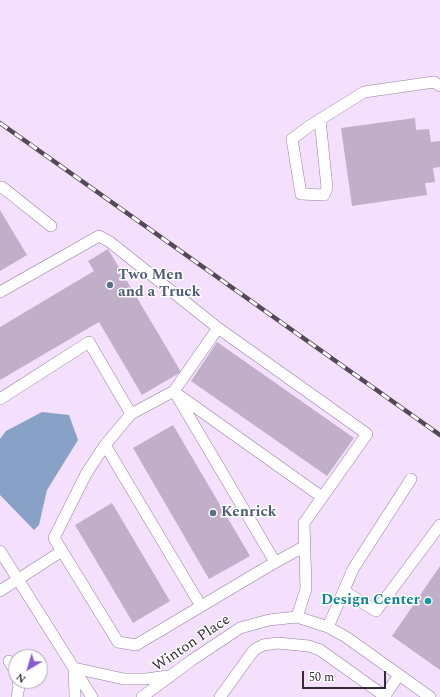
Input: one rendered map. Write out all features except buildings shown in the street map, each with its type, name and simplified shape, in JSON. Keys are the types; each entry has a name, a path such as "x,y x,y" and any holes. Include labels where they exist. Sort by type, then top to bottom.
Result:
{"street":[{"path":"320,120 326,188 324,195 301,194 292,139 320,120 364,92 434,82 440,86"},
{"path":"1,187 51,226"},
{"path":"0,292 98,236 110,242 218,328 367,434 304,523 306,589 297,617"},
{"path":"218,328 174,391 131,414 105,444 86,474 54,538 118,642 136,645 305,546"},
{"path":"0,399 89,342 131,414"},
{"path":"174,391 322,497"},
{"path":"174,391 276,562"},
{"path":"105,444 201,606"},
{"path":"328,627 353,568 411,479"},
{"path":"344,591 376,611 440,525"},
{"path":"0,551 92,697"},
{"path":"0,591 62,551"},
{"name":"Winton Place","path":"142,697 192,660 240,628 268,620 297,617 328,627 430,697"},
{"path":"220,697 254,650 263,645 277,643 310,646 320,650 385,697 399,675"},
{"path":"74,668 124,679 146,679 171,675"},
{"path":"74,668 75,697"}],"water":[{"path":"42,412 69,415 78,440 47,490 39,525 34,530 0,495 0,439 6,431"}],"railway":[{"path":"0,123 440,435"}],"place":[{"name":"Two Men and a Truck","path":"110,285"},
{"name":"Kenrick","path":"213,513"},
{"name":"Design Center","path":"428,601"}]}
